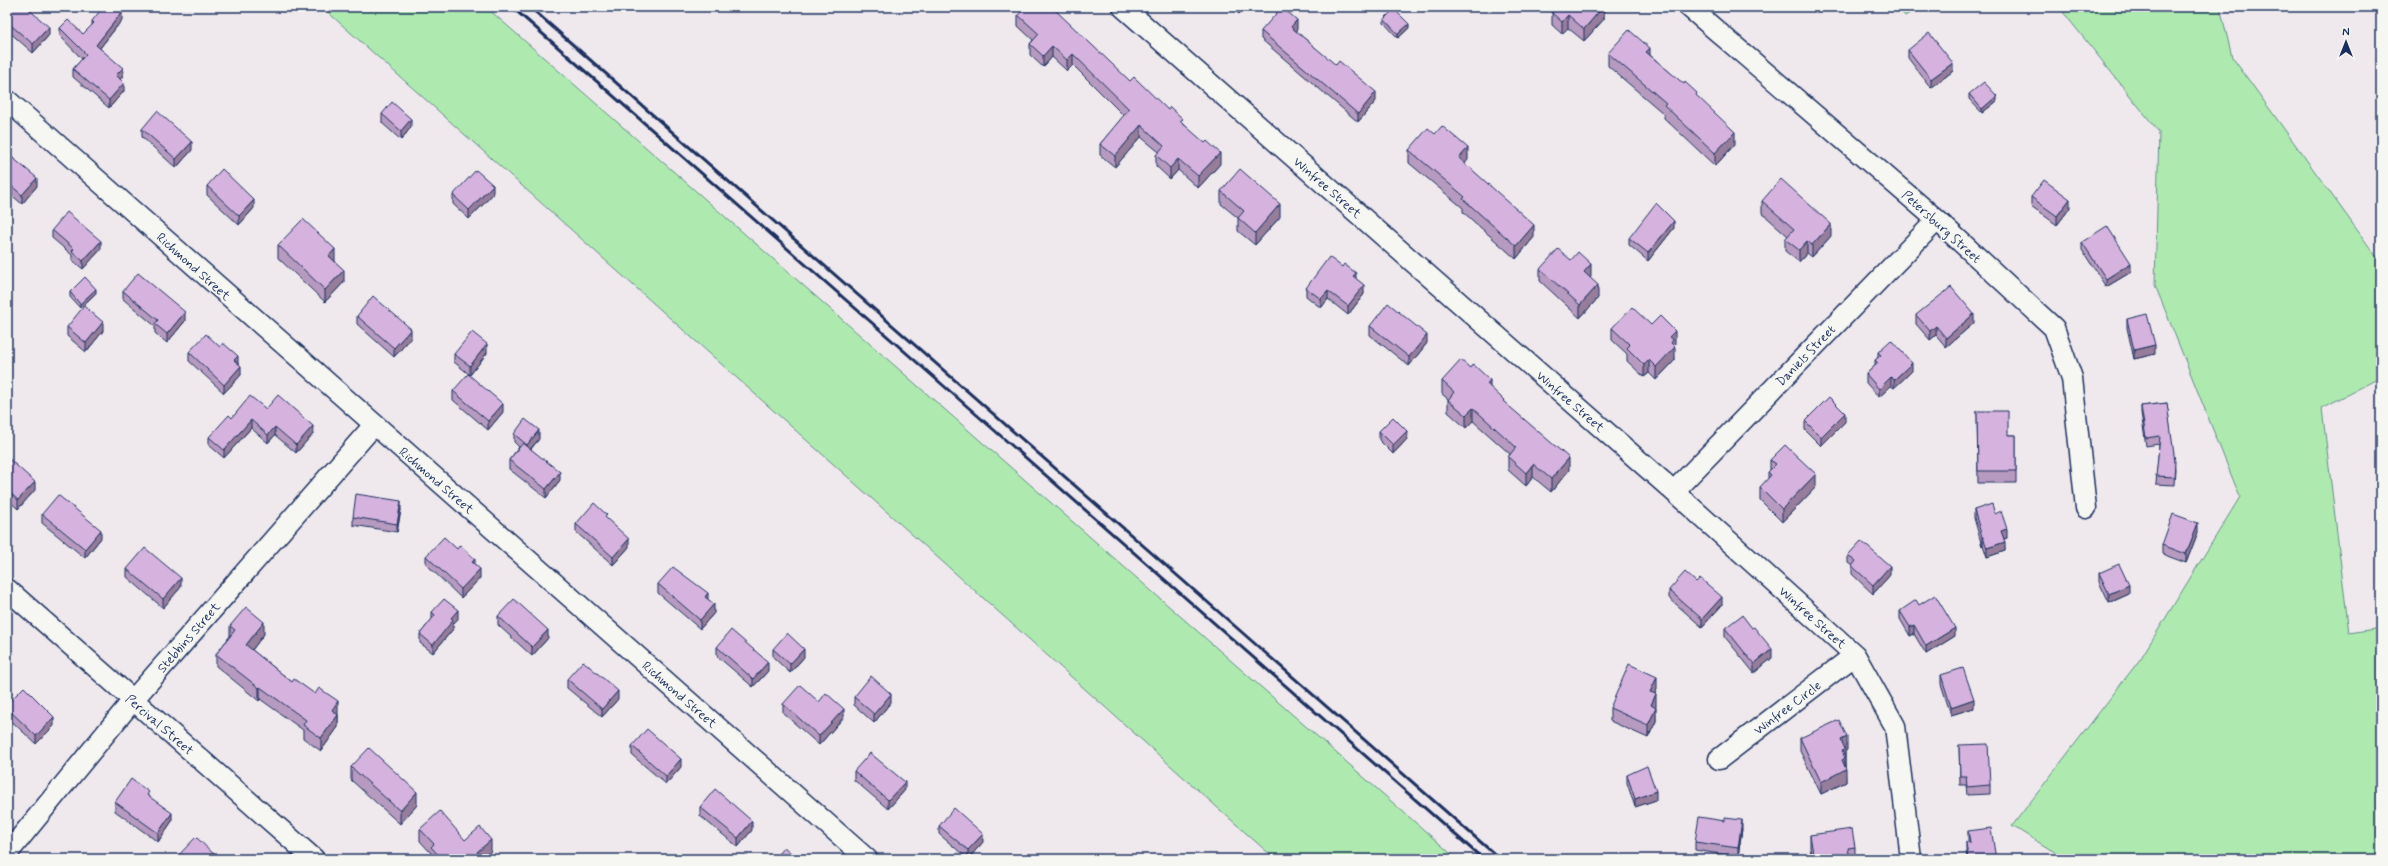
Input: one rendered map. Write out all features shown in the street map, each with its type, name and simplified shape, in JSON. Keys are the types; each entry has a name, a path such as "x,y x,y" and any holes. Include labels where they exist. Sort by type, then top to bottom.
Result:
{"street":[{"name":"Winfree Street","path":"1123,7 1674,491 1855,655 1895,726 1911,859"},
{"name":"Petersburg Street","path":"1689,7 1937,220 2054,328 2072,378 2086,508"},
{"name":"Richmond Street","path":"7,100 867,859"},
{"name":"Daniels Street","path":"1674,491 1937,220"},
{"name":"Stebbins Street","path":"7,854 133,700 374,425"},
{"name":"Percival Street","path":"7,589 314,859"},
{"name":"Winfree Circle","path":"1719,758 1855,655"}],"green space":[{"path":"322,7 486,7 1457,859 1275,859"},
{"path":"1897,7 1920,7 1905,16"},
{"path":"2059,7 2220,7 2232,57 2381,263 2381,377 2322,408 2349,633 2381,628 2381,859 2066,859 2012,826 2141,658 2240,497 2155,285 2159,132"}],"building":[{"path":"7,7 26,7 49,27 33,44 7,22"},
{"path":"103,7 116,7 122,12 96,45 123,68 116,75 124,83 109,100 73,69 86,54 60,28 68,20 83,34 94,23 92,21"},
{"path":"1026,7 1052,7 1130,81 1134,77 1168,110 1170,107 1183,119 1180,121 1205,143 1207,141 1220,153 1198,176 1178,159 1170,168 1156,155 1164,146 1141,125 1115,156 1100,144 1129,109 1073,54 1067,60 1052,46 1043,56 1030,44 1039,34 1018,15"},
{"path":"1282,7 1297,20 1291,27 1336,65 1339,61 1376,92 1358,114 1261,31"},
{"path":"1557,7 1603,7 1584,29 1568,15 1562,22 1552,13"},
{"path":"1394,9 1409,24 1398,34 1384,19"},
{"path":"1629,30 1650,48 1646,52 1684,84 1685,82 1697,93 1696,95 1735,132 1715,153 1664,105 1666,103 1608,53"},
{"path":"1929,33 1953,63 1931,79 1908,50"},
{"path":"1984,82 1997,96 1982,109 1969,94"},
{"path":"392,102 411,119 401,131 382,114"},
{"path":"157,111 192,142 176,159 142,129"},
{"path":"1442,126 1468,148 1459,158 1534,225 1516,246 1463,199 1465,197 1409,150 1428,128 1435,134"},
{"path":"7,153 37,178 22,195 7,182"},
{"path":"222,169 254,200 239,216 207,186"},
{"path":"1240,169 1280,204 1255,233 1238,218 1244,211 1221,191"},
{"path":"476,170 493,185 469,210 453,195"},
{"path":"1781,179 1831,224 1812,245 1807,241 1799,250 1785,239 1794,229 1762,201"},
{"path":"2044,180 2070,199 2057,216 2031,197"},
{"path":"1656,203 1674,221 1648,253 1629,238"},
{"path":"67,212 101,241 83,261 72,251 74,249 52,230"},
{"path":"303,219 335,249 329,256 344,270 325,290 278,245"},
{"path":"2107,226 2131,263 2106,279 2082,242"},
{"path":"1558,249 1571,260 1578,252 1591,264 1584,272 1598,285 1580,305 1540,269"},
{"path":"1329,257 1342,267 1344,264 1356,273 1353,276 1364,285 1348,306 1328,291 1321,299 1306,288"},
{"path":"138,273 185,312 167,334 155,324 158,320 123,291"},
{"path":"85,277 96,289 80,304 70,292"},
{"path":"1951,287 1974,314 1946,338 1936,326 1930,331 1916,315"},
{"path":"373,296 411,329 394,348 357,316"},
{"path":"1388,303 1427,335 1409,357 1370,326"},
{"path":"84,306 103,322 86,343 67,327"},
{"path":"1632,307 1651,325 1660,316 1675,331 1669,337 1673,340 1671,343 1675,347 1656,367 1649,360 1644,365 1627,348 1630,345 1612,328"},
{"path":"2147,314 2155,345 2134,350 2127,319"},
{"path":"472,332 487,344 470,366 454,354"},
{"path":"206,334 220,347 223,343 238,356 234,360 241,366 224,385 189,352"},
{"path":"1891,340 1912,363 1894,380 1891,377 1879,389 1866,374 1878,363 1875,360 1881,355 1878,352"},
{"path":"1461,360 1470,368 1473,364 1490,380 1487,384 1504,400 1503,401 1569,458 1551,479 1533,464 1526,473 1508,457 1516,447 1473,408 1466,415 1448,400 1454,392 1442,381"},
{"path":"468,374 503,404 488,421 453,391"},
{"path":"278,395 313,426 296,445 275,427 268,435 251,420 224,450 209,437 229,415 232,418 250,396 266,409"},
{"path":"1829,397 1845,413 1821,437 1805,421"},
{"path":"2167,403 2175,462 2174,477 2156,476 2160,436 2146,438 2141,406"},
{"path":"1977,411 2008,411 2008,435 2016,435 2016,471 1978,471"},
{"path":"1393,417 1407,431 1393,445 1379,431"},
{"path":"525,419 539,430 527,445 514,434"},
{"path":"523,443 560,472 546,489 509,460"},
{"path":"1785,445 1816,474 1782,509 1760,487 1771,475 1768,472 1776,464 1770,460"},
{"path":"7,457 35,482 18,500 7,490"},
{"path":"356,494 401,501 397,524 353,517"},
{"path":"58,495 101,530 85,549 42,514"},
{"path":"594,503 607,515 605,517 629,539 613,557 576,524"},
{"path":"1992,504 1995,514 2001,511 2007,529 2001,531 2005,542 1987,548 1974,510"},
{"path":"2173,514 2198,523 2186,554 2162,545"},
{"path":"444,537 457,549 460,545 475,559 472,562 480,569 461,589 426,556"},
{"path":"1861,541 1890,566 1873,585 1852,566 1856,561 1848,555"},
{"path":"145,548 181,578 163,599 127,569"},
{"path":"2119,564 2129,585 2109,594 2099,573"},
{"path":"673,567 708,593 705,597 714,604 700,620 658,584"},
{"path":"1685,572 1696,582 1700,578 1722,597 1702,619 1669,590"},
{"path":"1935,595 1955,628 1926,646 1914,625 1910,627 1900,611 1916,600 1919,605"},
{"path":"444,599 458,610 451,618 453,620 433,645 420,634 435,615 432,612"},
{"path":"514,599 548,630 532,647 498,616"},
{"path":"246,607 264,622 246,645 292,682 294,679 315,694 319,688 338,701 332,710 338,715 321,738 303,725 306,720 260,687 259,688 216,654 235,630 230,626"},
{"path":"1742,615 1772,649 1754,664 1725,628"},
{"path":"731,630 768,662 753,679 717,647"},
{"path":"787,633 804,649 790,664 773,649"},
{"path":"583,661 618,691 602,709 567,679"},
{"path":"1629,664 1657,677 1650,692 1656,694 1651,705 1656,708 1648,725 1610,708"},
{"path":"1963,668 1974,699 1951,707 1941,675"},
{"path":"871,676 891,694 874,714 854,697"},
{"path":"800,685 819,702 826,693 844,709 819,736 783,704"},
{"path":"24,687 54,717 36,736 7,708 7,704"},
{"path":"1839,720 1847,737 1841,740 1845,749 1842,751 1845,758 1842,760 1846,769 1821,782 1800,738"},
{"path":"647,729 681,759 666,776 632,746"},
{"path":"1988,744 1990,785 1967,787 1966,776 1960,776 1959,745"},
{"path":"369,748 417,792 400,811 351,767"},
{"path":"870,753 905,782 888,800 854,771"},
{"path":"1647,766 1656,791 1635,799 1627,775"},
{"path":"131,779 149,792 147,795 172,813 158,833 115,802"},
{"path":"715,789 752,821 738,838 700,807"},
{"path":"954,808 983,834 968,850 939,826"},
{"path":"440,811 465,840 480,827 491,840 477,852 481,857 478,859 442,859 431,847 434,844 420,829"},
{"path":"1699,817 1725,821 1725,818 1742,820 1738,848 1695,842"},
{"path":"1991,828 1996,859 1968,859 1966,842 1970,842 1968,831"},
{"path":"1852,829 1855,847 1848,848 1850,859 1814,859 1810,835"},
{"path":"196,837 219,859 179,859 177,857"},
{"path":"784,847 798,859 774,859"}],"railway":[{"path":"512,7 1483,859"},
{"path":"530,7 1500,859"}]}
